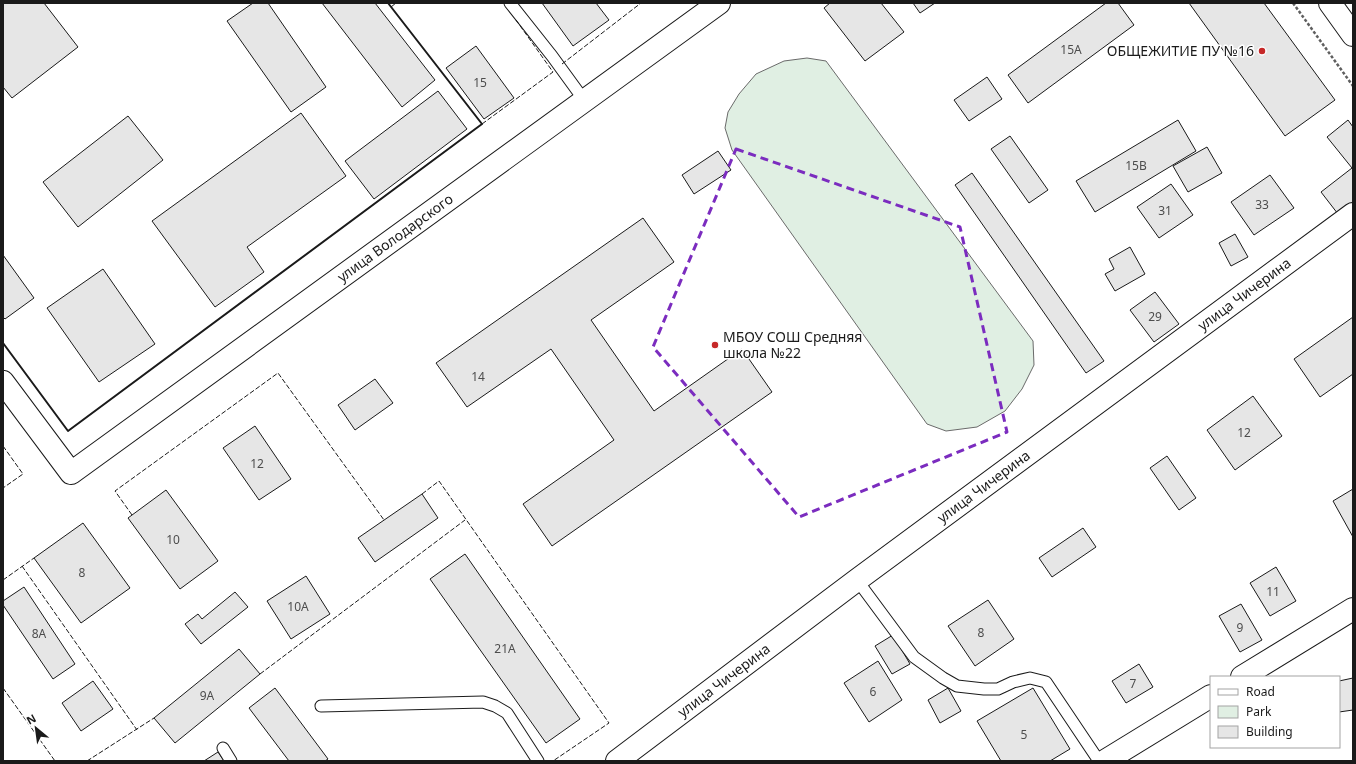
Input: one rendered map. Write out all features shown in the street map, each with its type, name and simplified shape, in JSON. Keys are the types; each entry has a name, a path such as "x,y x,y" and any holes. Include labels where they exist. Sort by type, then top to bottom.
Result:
{"street":[{"name":"улица Володарского","path":"3,382 71,473 719,3"},
{"path":"1330,3 1353,35"},
{"name":"улица Чичерина","path":"617,761 857,580 1353,214"},
{"path":"1244,676 1353,609"},
{"path":"1105,761 1210,697"}],"lane":[{"path":"510,3 584,100"},
{"path":"857,580 914,657 957,686 984,689 998,688 1013,682 1030,678 1046,682 1099,761"},
{"path":"321,706 483,702 496,706 507,713 538,761"},
{"path":"223,748 231,761"}],"path":[{"path":"1293,3 1353,86"}],"highlighted area":[{"path":"736,149 960,227 1007,432 799,517 653,347"}],"green space":[{"path":"807,58 826,61 1033,341 1034,365 1022,389 1005,411 977,427 946,431 927,424 732,150 725,128 728,112 739,94 756,74 784,61"}],"building":[{"path":"3,3 44,3 78,47 12,98 3,87"},
{"path":"253,3 268,3 326,87 291,112 227,21"},
{"path":"322,3 375,3 435,80 402,107"},
{"path":"542,3 596,3 609,20 573,46"},
{"path":"830,3 881,3 904,32 865,61 824,8"},
{"path":"913,3 935,3 920,13"},
{"path":"1106,3 1118,3 1134,25 1028,103 1008,75"},
{"name":"ОБЩЕЖИТИЕ ПУ №16","path":"1189,3 1264,3 1335,100 1285,136"},
{"path":"476,46 514,98 484,119 446,68"},
{"path":"987,77 1002,99 969,121 954,100"},
{"path":"438,91 467,129 374,199 345,161"},
{"path":"301,113 346,176 247,247 264,272 215,307 152,221"},
{"path":"128,116 163,160 78,227 43,182"},
{"path":"1178,120 1196,151 1095,212 1076,181"},
{"path":"1348,120 1353,127 1353,202 1338,214 1321,192 1352,168 1327,137"},
{"path":"1010,136 1048,190 1029,203 991,149"},
{"path":"1207,147 1222,173 1188,192 1173,166"},
{"path":"718,151 731,170 694,194 682,175"},
{"path":"972,173 1104,361 1086,373 955,185"},
{"path":"1270,175 1294,208 1254,235 1231,202"},
{"path":"1171,184 1193,215 1159,238 1137,207"},
{"path":"643,218 674,262 591,320 654,411 742,349 772,392 552,546 523,504 614,440 551,349 467,407 436,363"},
{"path":"1235,234 1248,257 1231,266 1219,243"},
{"path":"1130,247 1145,274 1115,291 1105,274 1114,269 1109,259"},
{"path":"3,255 34,298 5,319 3,317"},
{"path":"103,269 155,344 99,382 47,308"},
{"path":"1155,292 1179,324 1154,342 1130,310"},
{"path":"1353,317 1353,374 1320,397 1294,359"},
{"path":"375,379 393,403 355,430 338,405"},
{"path":"1253,396 1282,436 1235,470 1207,430"},
{"path":"255,426 291,479 259,500 223,448"},
{"path":"1167,456 1196,498 1179,510 1150,468"},
{"path":"1353,489 1353,537 1333,501"},
{"path":"166,490 218,561 180,589 128,518"},
{"path":"422,494 438,518 375,562 358,538"},
{"path":"83,523 130,588 81,623 34,558"},
{"path":"1083,528 1096,547 1052,577 1039,558"},
{"path":"465,554 580,719 546,743 430,579"},
{"path":"1276,567 1296,601 1270,616 1250,583"},
{"path":"306,576 330,614 291,639 267,601"},
{"path":"24,587 75,664 53,679 3,605 3,601"},
{"path":"235,592 248,607 201,644 185,624 198,614 202,619"},
{"path":"988,600 1014,639 975,666 948,626"},
{"path":"1241,604 1262,640 1240,652 1219,616"},
{"path":"893,635 910,664 892,674 875,646"},
{"path":"239,649 260,674 175,743 154,718"},
{"path":"878,661 902,700 869,722 844,683"},
{"path":"1139,664 1153,687 1126,703 1112,681"},
{"path":"1353,678 1353,710 1340,712 1340,681"},
{"path":"93,681 113,709 81,731 62,703"},
{"path":"275,688 328,759 325,761 289,761 249,708"},
{"path":"948,688 961,711 940,723 928,700"},
{"path":"1033,688 1070,749 1050,761 1001,761 977,721"},
{"path":"218,752 224,761 204,761"}],"fence":[{"path":"391,7 396,3"},
{"path":"562,64 641,3"},
{"path":"482,124 553,72 516,20"},
{"path":"132,515 115,491 278,373 384,520"},
{"path":"3,446 23,474 3,488"},
{"path":"422,494 439,481 609,723 553,761"},
{"path":"260,674 465,520"},
{"path":"3,580 34,558"},
{"path":"22,566 137,730"},
{"path":"3,688 55,761"},
{"path":"87,761 154,718"}],"wall":[{"path":"3,343 68,431 482,124 388,3"}],"place":[{"name":"ОБЩЕЖИТИЕ ПУ №16","path":"1262,51"},
{"name":"МБОУ СОШ Средняя школа №22","path":"715,345"}]}
